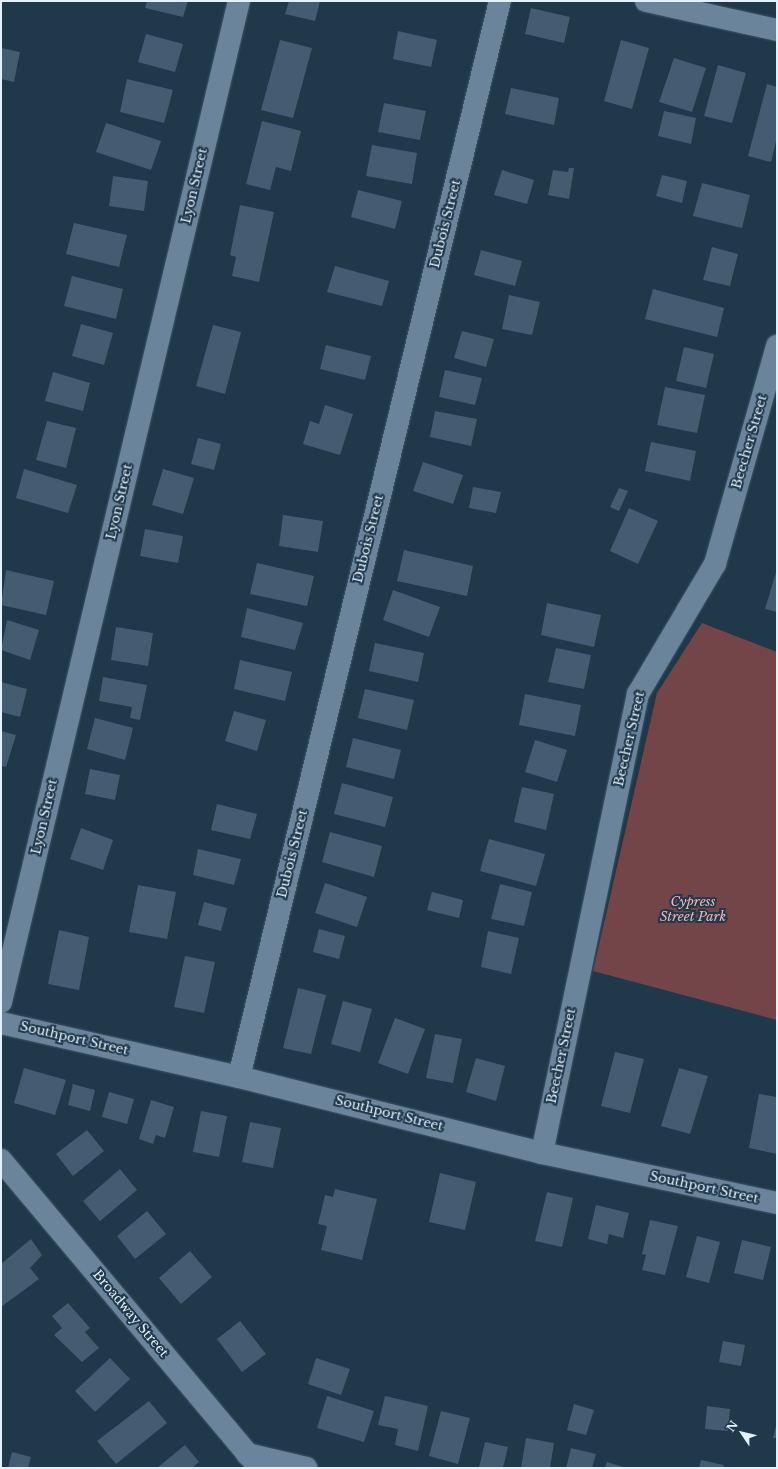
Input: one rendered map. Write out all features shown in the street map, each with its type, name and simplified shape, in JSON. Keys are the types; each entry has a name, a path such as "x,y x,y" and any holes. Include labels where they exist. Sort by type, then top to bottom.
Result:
{"street":[{"name":"Lyon Street","path":"1,1002 239,1"},
{"name":"Dubois Street","path":"239,1077 500,1"},
{"path":"646,1 777,30"},
{"name":"Beecher Street","path":"542,1153 638,694 715,564 777,346"},
{"name":"Southport Street","path":"1,1023 239,1077 542,1153 777,1203"},
{"name":"Broadway Street","path":"1,1160 253,1461"},
{"path":"253,1461 306,1468"}],"green space":[{"name":"Cypress Street Park","path":"702,623 777,652 777,1020 593,971 657,693"}],"building":[{"path":"147,1 188,1 183,17 145,8"},
{"path":"289,1 320,1 315,21 285,14"},
{"path":"531,8 570,17 564,43 525,34"},
{"path":"398,31 437,40 431,67 393,59"},
{"path":"146,34 183,44 175,72 138,62"},
{"path":"280,40 312,48 293,118 261,110"},
{"path":"621,40 649,48 632,109 604,101"},
{"path":"1,48 20,52 14,82 1,79"},
{"path":"674,58 706,68 692,112 659,102"},
{"path":"718,65 746,73 732,123 704,116"},
{"path":"127,79 173,90 164,123 120,112"},
{"path":"767,84 777,87 777,137 771,162 748,156"},
{"path":"511,88 559,98 554,125 505,114"},
{"path":"384,103 426,111 420,140 378,132"},
{"path":"664,111 696,118 691,144 658,136"},
{"path":"262,121 301,131 291,171 276,167 270,190 246,184"},
{"path":"106,123 161,141 151,170 96,152"},
{"path":"372,145 417,153 412,184 366,176"},
{"path":"569,168 574,168 569,199 548,195 553,170 568,172"},
{"path":"502,170 534,180 527,204 494,195"},
{"path":"662,175 687,181 682,203 656,196"},
{"path":"113,176 148,181 144,211 109,206"},
{"path":"702,183 750,195 742,228 693,216"},
{"path":"358,190 402,201 395,229 351,217"},
{"path":"240,205 274,212 259,282 232,276 236,257 230,255"},
{"path":"74,223 127,235 119,267 66,254"},
{"path":"712,247 738,254 730,286 703,280"},
{"path":"481,250 522,261 515,286 474,275"},
{"path":"335,266 389,281 382,306 327,292"},
{"path":"72,276 123,289 116,319 64,306"},
{"path":"653,289 724,308 717,337 645,319"},
{"path":"509,295 540,302 532,335 502,329"},
{"path":"81,324 113,333 104,365 72,356"},
{"path":"213,325 241,332 225,394 196,386"},
{"path":"462,331 494,339 486,367 454,358"},
{"path":"326,345 371,356 365,380 320,369"},
{"path":"684,347 714,354 706,388 676,381"},
{"path":"445,370 482,378 475,405 439,397"},
{"path":"53,372 90,383 83,411 45,401"},
{"path":"665,387 705,395 697,433 657,425"},
{"path":"325,405 353,414 340,455 303,444 310,421 319,424"},
{"path":"435,411 477,419 471,446 430,437"},
{"path":"47,421 76,428 66,468 36,460"},
{"path":"198,438 221,444 214,470 191,464"},
{"path":"651,442 696,451 690,481 645,471"},
{"path":"423,462 463,475 453,504 413,491"},
{"path":"24,469 77,485 68,513 16,498"},
{"path":"163,469 194,478 183,514 152,505"},
{"path":"473,487 501,492 496,513 469,508"},
{"path":"619,488 628,491 619,511 610,507"},
{"path":"629,508 658,521 638,564 610,551"},
{"path":"283,515 323,521 318,552 279,546"},
{"path":"145,529 183,536 178,563 140,556"},
{"path":"404,550 473,566 467,596 397,581"},
{"path":"257,563 314,576 307,606 250,594"},
{"path":"777,569 777,612 765,609"},
{"path":"6,570 54,581 46,615 1,605"},
{"path":"393,590 440,607 429,637 383,620"},
{"path":"547,603 601,615 594,647 541,635"},
{"path":"247,608 303,623 295,650 241,637"},
{"path":"7,620 39,630 30,660 1,650"},
{"path":"116,627 153,633 148,666 111,660"},
{"path":"375,643 424,653 418,682 369,671"},
{"path":"556,648 591,655 584,689 548,682"},
{"path":"240,660 292,672 285,701 234,689"},
{"path":"103,677 147,685 140,720 130,718 132,707 99,701"},
{"path":"1,682 27,689 20,717 1,712"},
{"path":"365,689 414,700 407,730 358,718"},
{"path":"525,694 581,705 575,736 519,725"},
{"path":"234,711 266,720 257,751 225,741"},
{"path":"95,718 133,728 125,760 87,749"},
{"path":"1,731 16,735 6,767 1,766"},
{"path":"353,738 401,750 394,779 346,767"},
{"path":"535,740 567,750 557,782 525,772"},
{"path":"90,769 120,775 115,800 85,794"},
{"path":"342,783 393,797 385,827 334,814"},
{"path":"522,787 554,794 546,830 514,822"},
{"path":"217,804 257,814 250,839 211,830"},
{"path":"81,828 113,840 103,870 70,859"},
{"path":"330,832 382,846 374,877 322,862"},
{"path":"489,839 545,854 536,886 480,871"},
{"path":"198,849 241,859 234,885 193,875"},
{"path":"325,883 367,897 357,927 315,913"},
{"path":"500,884 532,892 524,926 491,919"},
{"path":"138,885 176,892 167,939 129,932"},
{"path":"432,892 463,900 459,918 427,910"},
{"path":"204,902 227,908 221,931 198,925"},
{"path":"319,929 345,936 339,959 313,952"},
{"path":"59,930 89,937 79,990 48,984"},
{"path":"488,931 519,938 511,974 481,967"},
{"path":"185,956 215,962 204,1013 174,1007"},
{"path":"298,988 326,995 311,1054 283,1048"},
{"path":"343,1001 372,1009 360,1052 331,1044"},
{"path":"395,1018 425,1029 408,1074 378,1063"},
{"path":"435,1034 462,1039 453,1083 426,1078"},
{"path":"615,1052 644,1059 630,1113 601,1106"},
{"path":"476,1058 505,1066 496,1101 466,1092"},
{"path":"24,1068 66,1080 55,1115 14,1103"},
{"path":"679,1068 708,1076 690,1134 661,1126"},
{"path":"73,1084 95,1090 90,1111 68,1105"},
{"path":"109,1092 134,1099 127,1124 102,1117"},
{"path":"759,1094 777,1097 777,1154 749,1148"},
{"path":"151,1100 174,1107 165,1138 156,1135 153,1144 139,1139"},
{"path":"201,1111 227,1116 219,1157 193,1152"},
{"path":"250,1122 281,1128 273,1168 242,1162"},
{"path":"87,1130 104,1151 73,1176 56,1154"},
{"path":"120,1169 137,1190 100,1221 83,1201"},
{"path":"440,1173 476,1182 465,1230 429,1222"},
{"path":"335,1189 377,1199 362,1260 321,1250 327,1226 318,1224 325,1195 333,1197"},
{"path":"547,1192 573,1198 562,1247 535,1241"},
{"path":"596,1205 629,1213 623,1238 609,1234 607,1244 588,1239"},
{"path":"147,1211 166,1234 135,1259 117,1236"},
{"path":"650,1220 678,1226 665,1275 642,1270 646,1255 642,1254"},
{"path":"697,1236 720,1242 709,1283 686,1277"},
{"path":"31,1239 42,1255 30,1268 39,1279 1,1307 1,1264"},
{"path":"742,1240 771,1247 763,1280 734,1273"},
{"path":"190,1251 212,1277 181,1304 159,1278"},
{"path":"68,1303 90,1328 85,1332 99,1348 82,1362 54,1335 62,1328 52,1316"},
{"path":"240,1321 266,1354 242,1372 217,1339"},
{"path":"723,1341 745,1345 741,1366 719,1362"},
{"path":"110,1358 130,1379 95,1412 75,1391"},
{"path":"316,1358 350,1369 341,1395 308,1384"},
{"path":"327,1396 374,1411 364,1442 317,1428"},
{"path":"385,1396 428,1406 418,1451 395,1445 398,1429 378,1425"},
{"path":"149,1401 167,1423 116,1464 97,1441"},
{"path":"574,1404 594,1410 586,1435 567,1430"},
{"path":"707,1406 730,1409 728,1431 705,1429"},
{"path":"441,1411 470,1418 458,1464 429,1456"},
{"path":"777,1422 777,1438 773,1438"},
{"path":"526,1438 554,1443 550,1468 521,1468"},
{"path":"485,1442 508,1447 503,1468 479,1468"},
{"path":"185,1445 199,1462 192,1468 157,1468"},
{"path":"571,1448 596,1454 592,1468 566,1468"},
{"path":"12,1452 31,1457 28,1468 8,1468"},
{"path":"701,1460 724,1465 723,1468 699,1468"},
{"path":"607,1462 627,1468 605,1468"}]}
